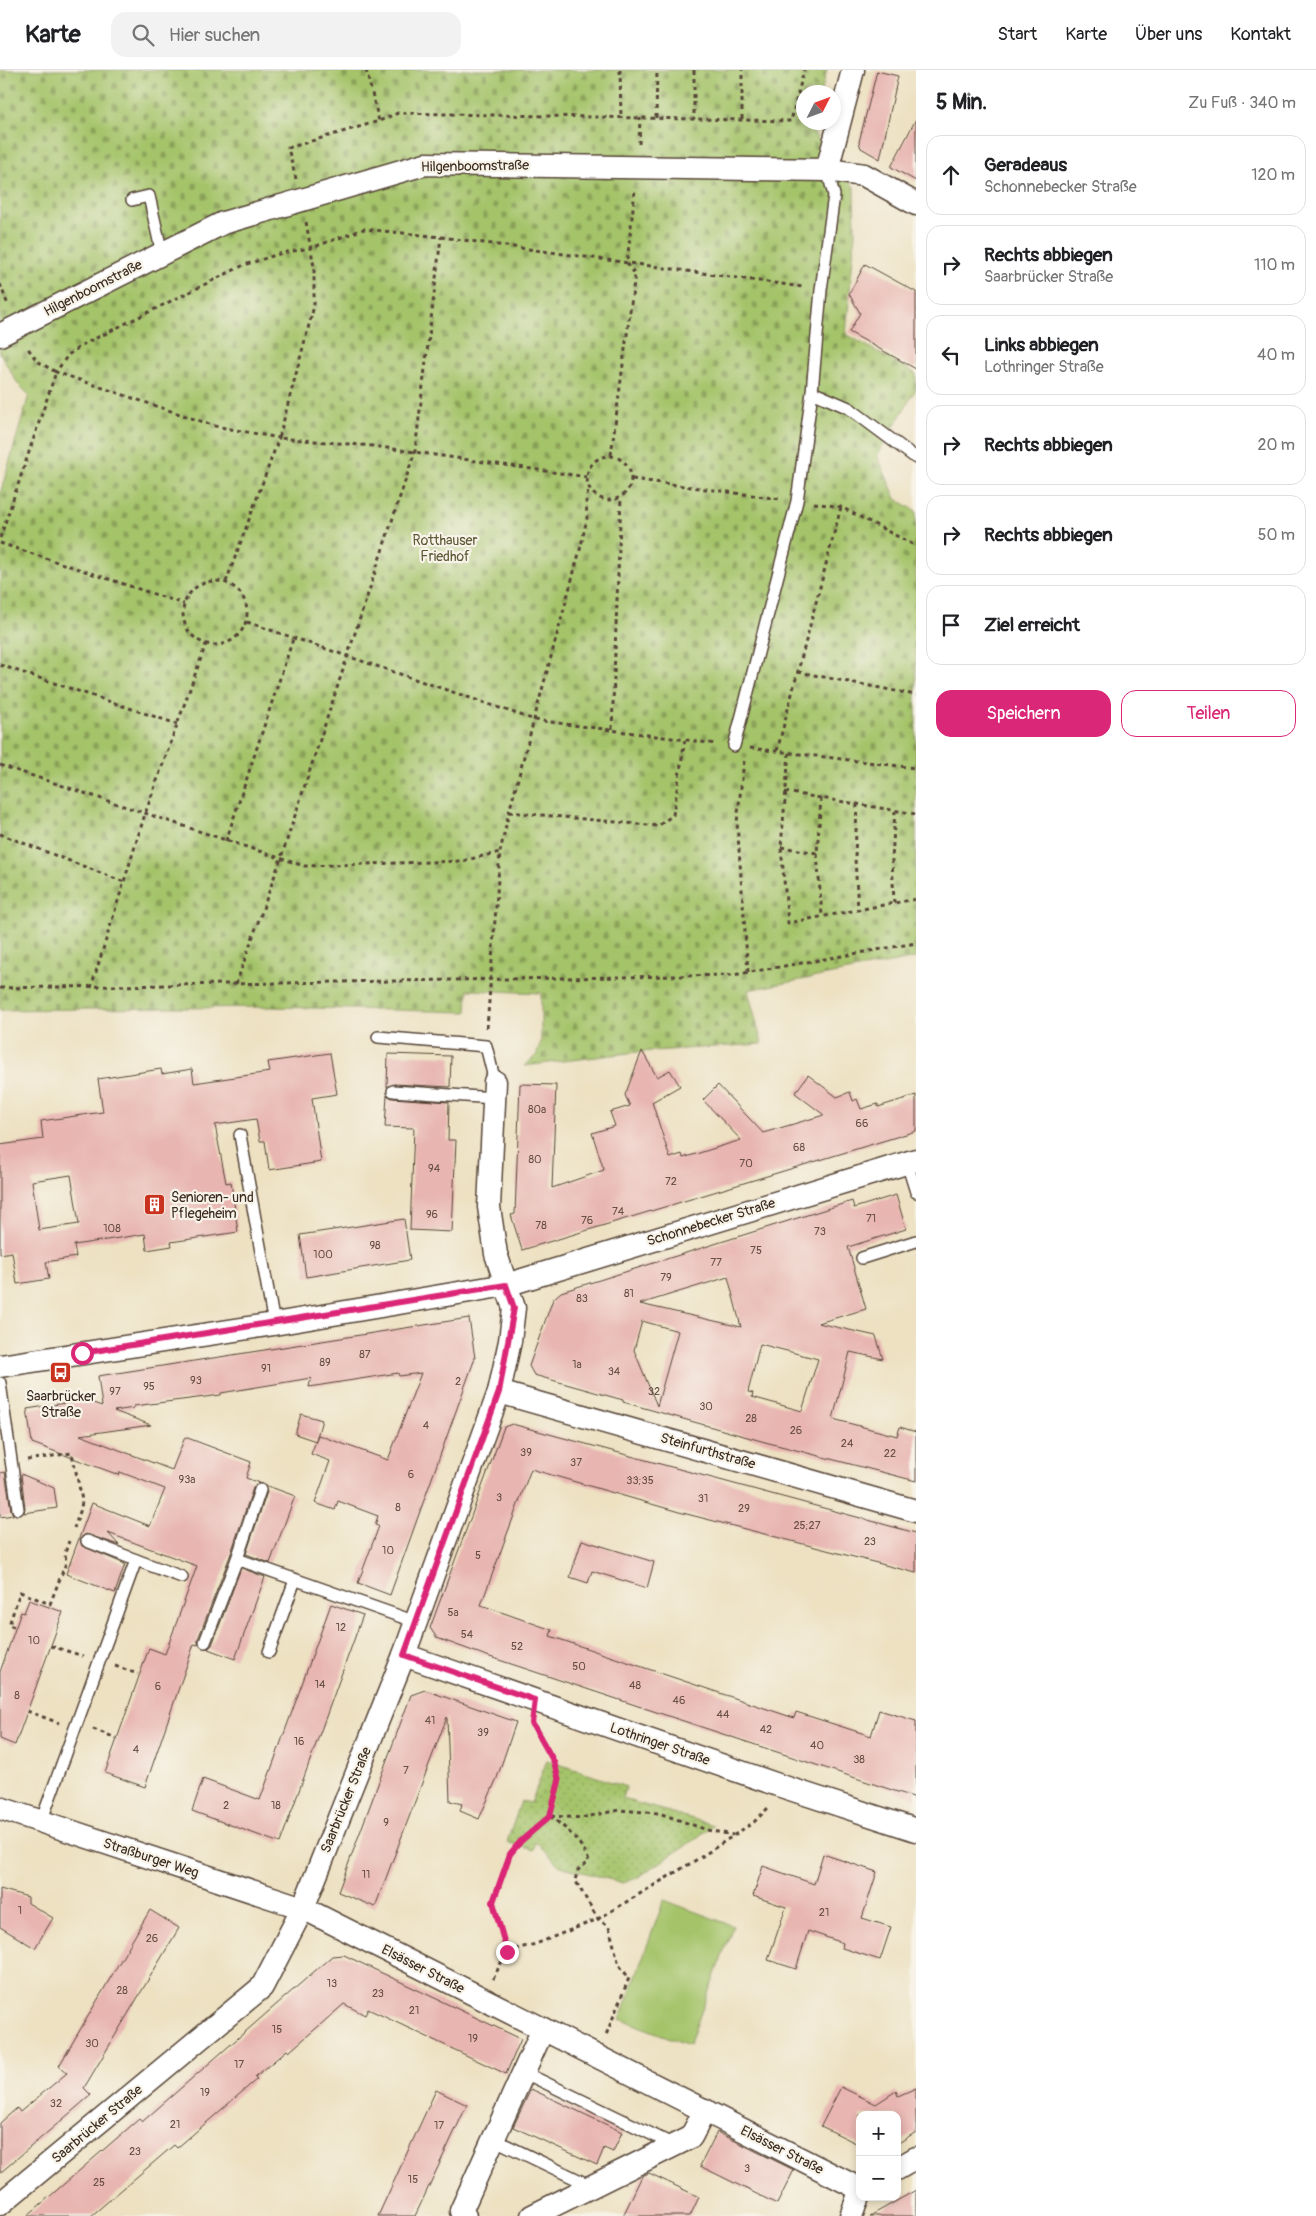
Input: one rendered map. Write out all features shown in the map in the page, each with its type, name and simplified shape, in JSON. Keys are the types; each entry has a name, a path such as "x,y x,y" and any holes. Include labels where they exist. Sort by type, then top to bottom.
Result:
{"street":[{"path":"827,170 853,70"},
{"name":"Hilgenboomstraße","path":"8,331 223,223 425,164 827,170 864,175 916,204"},
{"path":"494,1090 489,1206 496,1254 506,1285"},
{"name":"Schonnebecker Straße","path":"0,1366 274,1324 506,1285 911,1161"},
{"name":"Saarbrücker Straße","path":"0,2204 262,1987 303,1908 404,1655 499,1392 514,1308 506,1285"},
{"name":"Steinfurthstraße","path":"499,1392 916,1511"},
{"name":"Lothringer Straße","path":"404,1655 778,1785 916,1830"},
{"name":"Straßburger Weg","path":"0,1808 303,1908"},
{"name":"Elsässer Straße","path":"303,1908 856,2188"},
{"path":"465,2216 461,2211 543,2029"},
{"path":"532,2216 691,2136 705,2110"},
{"path":"901,2167 916,2158"},
{"path":"851,2216 856,2201"}],"lane":[{"path":"734,746 797,501 812,392 821,290 834,196 827,170"},
{"path":"132,200 149,196 162,254"},
{"path":"812,392 848,408 916,458"},
{"path":"378,1037 486,1046 494,1090 394,1091"},
{"path":"240,1135 274,1324"},
{"path":"911,1161 916,1192"},
{"path":"862,1258 916,1241"},
{"path":"0,1382 18,1509"},
{"path":"205,1642 237,1559 260,1490"},
{"path":"87,1541 182,1577"},
{"path":"237,1559 416,1622"},
{"path":"41,1822 136,1560"},
{"path":"269,1652 295,1580"},
{"path":"523,2072 674,2145"},
{"path":"494,2139 592,2186"}],"path":[{"path":"366,70 379,121"},
{"path":"620,70 620,118"},
{"path":"656,118 657,70"},
{"path":"694,70 694,119"},
{"path":"742,70 742,119"},
{"path":"226,582 279,438 314,306 311,248 302,199 288,148 379,121 398,113 791,121 804,70"},
{"path":"612,455 635,274 627,263 638,166 640,118"},
{"path":"0,538 56,372 68,355 82,345 235,269 282,253 311,248 364,229 441,237 821,290"},
{"path":"236,984 281,858 415,451 441,237"},
{"path":"8,331 24,343 37,361 56,372 215,426 279,438 415,451 587,478"},
{"path":"486,1046 500,852 509,812 581,546 587,518 586,499 589,488 587,478 594,460 612,455 626,463 632,479 628,489 621,497 609,500 598,497 589,488"},
{"path":"612,729 621,497"},
{"path":"777,751 841,507"},
{"path":"0,543 184,604"},
{"path":"208,581 226,582 240,591 247,606 247,622 238,637 222,645 206,644 192,635 184,621 184,604 193,589 208,581"},
{"path":"247,622 347,658 535,720 916,768"},
{"path":"226,841 293,639"},
{"path":"91,988 145,814 206,644"},
{"path":"0,665 177,724"},
{"path":"798,672 916,695"},
{"path":"509,812 658,826 673,815 685,739"},
{"path":"746,748 737,822 748,972"},
{"path":"789,753 781,847 788,923 916,899"},
{"path":"0,765 304,866 462,861 500,852"},
{"path":"785,792 916,814"},
{"path":"821,798 817,853 822,916"},
{"path":"857,804 855,858 858,910"},
{"path":"894,903 892,860 895,810"},
{"path":"0,834 124,882"},
{"path":"781,847 817,853"},
{"path":"0,988 91,988 723,975 916,943"},
{"path":"11,1462 72,1452 82,1500 81,1509 65,1553 66,1563 50,1604 20,1592 8,1625 14,1627"},
{"path":"483,1999 507,1952 493,1902 510,1854 521,1841 550,1816 559,1781 554,1762 532,1723 535,1700"},
{"path":"507,1952 536,1944 598,1919 754,1822 772,1805 778,1785"},
{"path":"550,1816 581,1818 619,1810 659,1813 707,1830 734,1835"},
{"path":"550,1816 570,1832 583,1848 589,1861 578,1870 575,1880 598,1919 609,1927 619,1965 629,1978 597,2056"}],"green space":[{"name":"Rotthauser Friedhof","path":"0,70 827,70 823,85 796,85 796,130 812,130 854,187 855,234 846,334 916,374 916,389 877,455 896,499 916,511 916,958 748,990 762,1044 636,1052 524,1066 536,1056 541,1042 541,993 468,990 467,1012 273,1007 0,1010 0,494 29,395 18,384 0,353"},
{"path":"547,1760 626,1787 623,1799 714,1825 637,1878 623,1883 560,1866 536,1842 533,1850 507,1842 521,1801 531,1803"},
{"path":"664,1900 733,1926 689,2045 620,2019"}],"building":[{"path":"877,71 898,76 880,159 861,148 859,142"},
{"path":"916,119 916,181 891,167"},
{"path":"865,264 916,292 916,369 849,332 860,313 849,294"},
{"path":"642,1051 657,1077 670,1070 680,1086 652,1102 670,1158 682,1154 683,1158 741,1140 703,1100 718,1085 763,1133 824,1115 795,1093 808,1075 837,1097 850,1092 853,1101 857,1099 861,1109 878,1104 878,1107 916,1095 916,1131 522,1250 511,1215 515,1214 520,1084 556,1085 552,1188 604,1170 592,1133 615,1126 610,1112 630,1106 625,1095"},
{"path":"330,1053 337,1094 312,1098 321,1162 269,1170 265,1141 260,1141 256,1119 215,1125 226,1183 231,1182 238,1232 171,1242 172,1246 147,1250 145,1234 74,1245 76,1257 46,1262 49,1279 17,1284 12,1252 0,1254 0,1145 43,1139 41,1121 103,1112 98,1079 161,1069 162,1074 192,1069 194,1083 270,1072 268,1062","holes":["71,1175 79,1224 39,1230 32,1181"]},
{"path":"388,1054 451,1056 450,1087 394,1084 387,1087"},
{"path":"387,1095 392,1098 449,1102 448,1140 456,1140 452,1232 410,1230 414,1128 385,1127"},
{"path":"896,1195 906,1229 848,1247 866,1309 818,1323 876,1336 883,1359 850,1352 833,1419 897,1436 900,1427 916,1432 916,1481 765,1442 623,1402 623,1400 534,1375 529,1366 553,1299 561,1292 852,1201 854,1208","holes":["728,1277 741,1327 640,1304 682,1291","642,1321 678,1331 657,1406 634,1350","760,1344 818,1359 802,1411 752,1397 753,1393 748,1392"]},
{"path":"404,1219 410,1260 306,1277 300,1235"},
{"path":"469,1318 475,1358 390,1595 358,1583 379,1526 375,1525 378,1516 338,1501 335,1510 315,1503 330,1461 311,1454 316,1441 295,1434 301,1414 322,1420 316,1440 318,1435 388,1460 421,1373 399,1376 398,1373 309,1387 311,1378 221,1393 221,1395 134,1406 134,1408 114,1411 151,1425 80,1435 172,1470 185,1437 251,1462 246,1478 259,1483 253,1488 230,1556 198,1639 198,1645 194,1644 145,1787 105,1773 149,1648 165,1654 197,1566 108,1533 119,1545 86,1534 80,1539 82,1546 125,1564 115,1593 66,1574 92,1503 150,1526 165,1489 120,1472 119,1475 32,1443 27,1409 84,1400 102,1406 98,1376"},
{"path":"512,1424 916,1533 916,1573 679,1512 531,1469 481,1605 552,1630 550,1636 794,1718 796,1712 871,1736 879,1710 916,1721 916,1798 437,1638 430,1628 504,1427"},
{"path":"5,1472 13,1515 0,1517 0,1473"},
{"path":"21,1474 54,1488 57,1508 24,1513"},
{"path":"265,1485 295,1496 270,1563 246,1554 267,1492"},
{"path":"582,1540 654,1562 647,1588 592,1571 588,1583 570,1577"},
{"path":"241,1568 265,1577 235,1659 208,1649 212,1645"},
{"path":"29,1600 63,1612 15,1745 0,1739 0,1672 21,1612 24,1613"},
{"path":"331,1604 363,1615 280,1843 192,1811 203,1779 260,1800"},
{"path":"425,1690 516,1722 497,1778 479,1819 460,1811 462,1804 450,1801 447,1717 375,1907 338,1892 411,1695"},
{"path":"823,1854 877,1872 862,1918 891,1927 880,1960 842,1948 843,1943 808,1931 796,1969 768,1960 786,1907 753,1896 763,1866 814,1884"},
{"path":"0,1889 28,1897 28,1903 53,1918 35,1948 0,1927"},
{"path":"150,1910 179,1928 84,2088 91,2095 0,2173 0,2123 17,2108 20,2112 67,2073 59,2066"},
{"path":"344,1955 521,2039 506,2074 368,2009 365,2015 344,2004 289,2052 287,2050 255,2077 257,2079 177,2148 174,2145 91,2216 27,2216 139,2119 142,2122 332,1956"},
{"path":"841,2087 876,2104 896,2091 898,2096 916,2088 916,2132 901,2141 901,2111 856,2111 856,2143 821,2126"},
{"path":"531,2089 622,2132 613,2152 604,2148 597,2165 513,2127"},
{"path":"436,2090 467,2105 415,2216 378,2216"},
{"path":"717,2132 794,2170 777,2204 700,2166"},
{"path":"649,2173 699,2197 690,2216 623,2216 642,2176"},
{"path":"916,2190 916,2216 870,2216 897,2201 901,2201 901,2198"}],"place":[{"name":"Senioren- und Pflegeheim","path":"155,1205"},
{"name":"Saarbrücker Straße","path":"61,1373"}],"route":[{"path":"82,1353 274,1324 506,1285 514,1308 510,1341 499,1392 404,1655 535,1700 532,1723 554,1762 559,1781 550,1816 521,1841 510,1854 493,1902 507,1952"}]}
